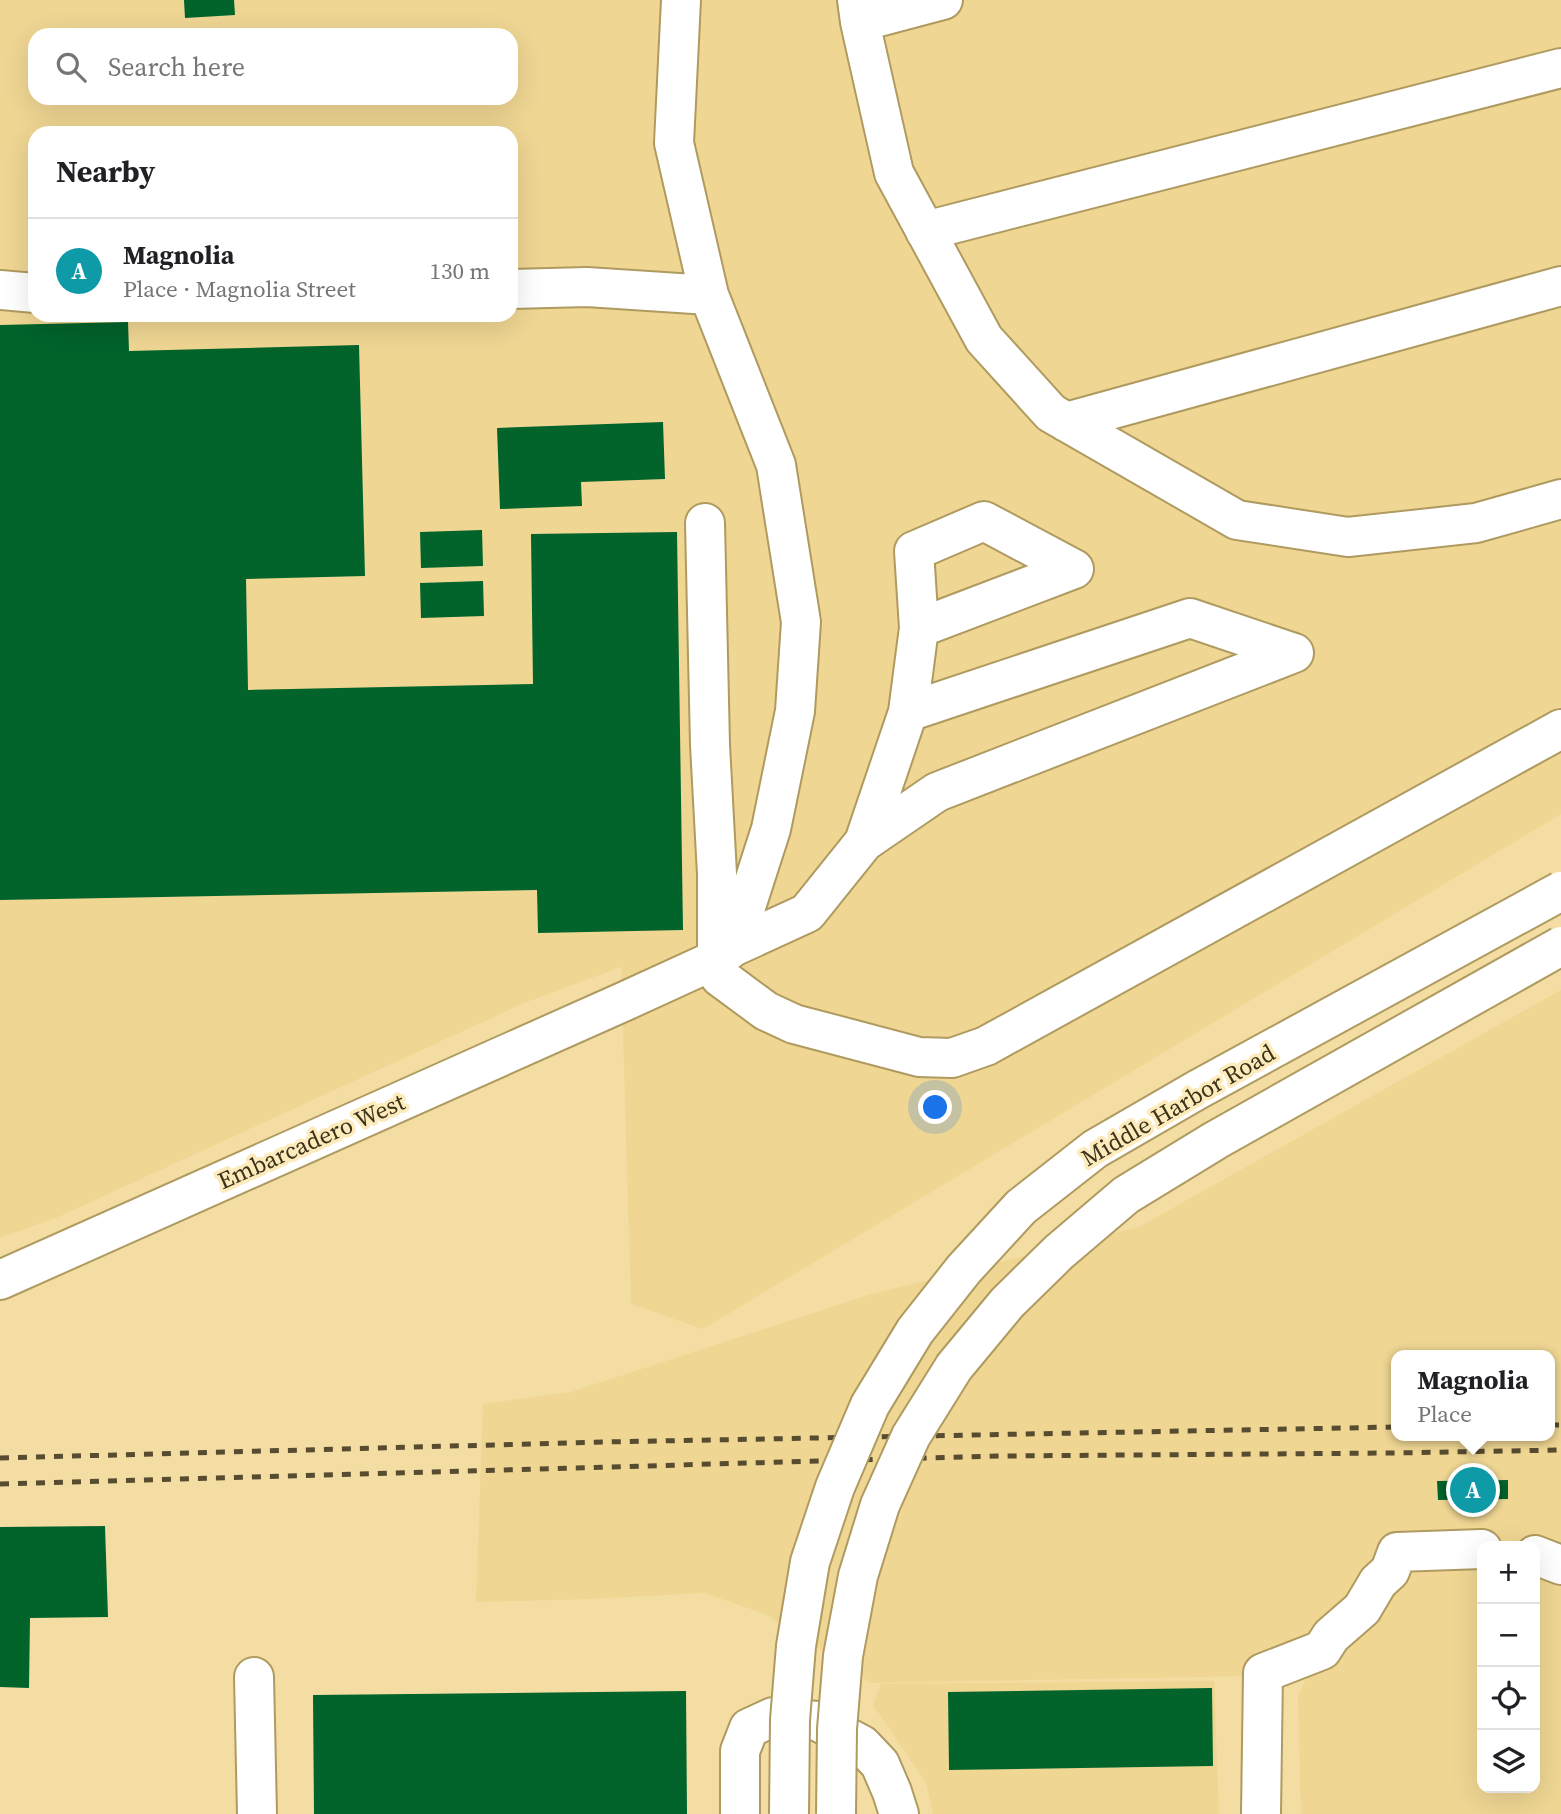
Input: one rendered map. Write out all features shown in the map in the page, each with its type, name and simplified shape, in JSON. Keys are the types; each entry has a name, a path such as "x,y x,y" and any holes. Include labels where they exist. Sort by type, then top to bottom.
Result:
{"main road":[{"path":"681,0 674,143 709,295 776,465 802,622 795,711 771,829 725,953 720,978 766,1012 794,1024 919,1057 952,1058 986,1046 1561,729"},
{"path":"943,0 858,11 894,173 984,339 1051,413 1237,520 1348,537 1476,523 1561,499"},
{"path":"925,231 1561,68"},
{"path":"518,289 587,286 709,295"},
{"path":"1066,422 1561,286"},
{"path":"0,290 28,292"},
{"path":"705,523 710,745 717,874 725,953"},
{"path":"725,953 807,913 864,842 937,792 1294,653 1190,618 908,712"},
{"path":"864,842 908,712 919,628"},
{"name":"Middle Harbor Road","path":"789,1814 790,1720 796,1646 810,1562 835,1487 870,1405 915,1331 964,1269 1021,1207 1095,1149 1197,1090 1561,891"},
{"name":"Middle Harbor Road","path":"836,1814 837,1729 843,1656 858,1576 880,1505 911,1436 954,1367 1007,1303 1059,1252 1126,1195 1216,1140 1561,946"},
{"name":"Embarcadero West","path":"0,1280 623,1002 725,953"},
{"path":"1261,1814 1263,1673 1322,1650 1331,1636 1362,1609 1378,1582 1390,1571 1397,1552 1477,1549"},
{"path":"1540,1557 1561,1565"},
{"path":"254,1676 257,1814"},
{"path":"740,1814 740,1751 749,1728 773,1717 817,1721 862,1745 880,1764 899,1814"}],"shaded area":[{"path":"0,0 1561,0 1561,814 703,1329 631,1304 621,967 524,1003 58,1217 0,1238"},
{"path":"1561,990 1561,1814 1301,1814 1298,1696 1308,1675 871,1683 765,1614 705,1593 476,1602 483,1404 571,1392 865,1296 1139,1227"},
{"path":"1214,1681 1219,1814 933,1814 926,1783 873,1705 881,1684"}],"building":[{"path":"184,0 234,0 235,15 185,18"},
{"path":"128,322 129,351 359,345 365,576 246,579 248,690 533,684 531,534 677,532 683,930 538,933 537,890 0,900 0,325"},
{"path":"663,422 665,479 581,482 582,506 500,509 497,428"},
{"path":"482,530 483,566 421,568 420,532"},
{"path":"483,581 484,616 421,618 420,583"},
{"path":"1508,1480 1508,1499 1438,1500 1437,1481"},
{"path":"105,1526 108,1617 30,1618 29,1688 0,1687 0,1527"},
{"path":"1212,1688 1213,1766 949,1770 948,1692"},
{"path":"686,1691 687,1814 314,1814 313,1695"}],"railway":[{"path":"1555,1425 1561,1425"},
{"path":"0,1458 605,1442 1391,1427"},
{"path":"0,1484 1001,1456 1561,1450"}],"place":[{"name":"Magnolia","path":"1473,1490"}]}
